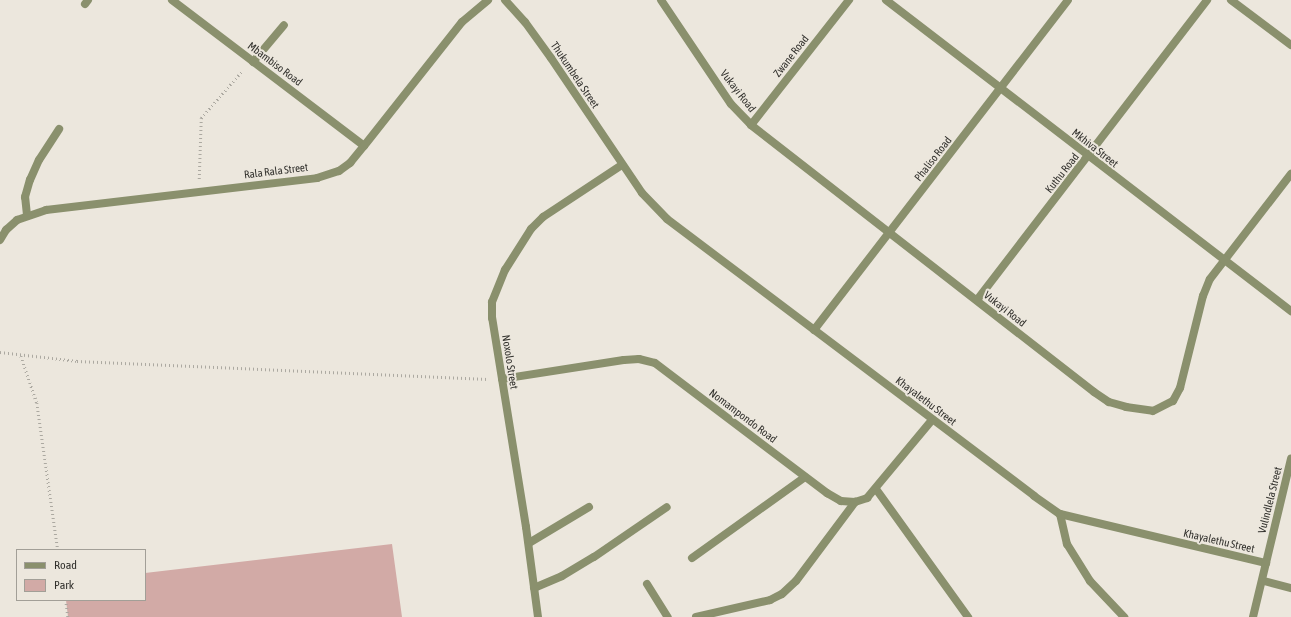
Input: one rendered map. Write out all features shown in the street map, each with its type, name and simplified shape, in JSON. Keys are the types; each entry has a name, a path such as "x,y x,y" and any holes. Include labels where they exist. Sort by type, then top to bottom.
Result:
{"street":[{"name":"Mbambiso Road","path":"172,0 364,146"},
{"name":"Rala Rala Street","path":"0,240 6,230 27,215 46,210 317,178 339,171 350,163 462,22 488,0"},
{"name":"Thukumbela Street","path":"505,0 525,22 551,58 622,165"},
{"name":"Vukayi Road","path":"661,0 731,104 751,125 889,234 1109,402 1153,411 1173,401 1180,388 1202,296 1210,279 1291,174"},
{"name":"Zwane Road","path":"751,125 849,0"},
{"name":"Mkhiva Street","path":"886,0 1088,157 1291,311"},
{"name":"Phaliso Road","path":"814,330 1068,0"},
{"name":"Kuthu Road","path":"977,300 1207,0"},
{"path":"1231,0 1291,45"},
{"path":"253,62 284,25"},
{"path":"27,215 25,197 30,180 39,160 59,129"},
{"name":"Khayalethu Street","path":"622,165 642,193 667,219 932,420 1060,514 1266,563"},
{"name":"Noxolo Street","path":"538,617 528,543 492,318 496,287 523,239 543,217 622,165"},
{"name":"Nomampondo Road","path":"502,379 624,360 640,359 655,363 805,477 841,501 855,502"},
{"path":"696,617 770,600 782,594 796,580 855,502 867,498 876,489 932,420"},
{"name":"Vulindlela Street","path":"1253,617 1264,581 1266,563 1291,459"},
{"path":"692,558 805,477"},
{"path":"876,489 968,617"},
{"path":"528,543 589,507"},
{"path":"534,588 562,576 594,557 667,507"},
{"path":"1060,514 1067,544 1090,581 1124,617"},
{"path":"1264,581 1291,588"},
{"path":"647,584 668,617"}],"path":[{"path":"200,192 198,166 201,118 244,68 253,62"},
{"path":"0,352 21,356 77,361 502,379"},
{"path":"21,356 37,403 58,549"},
{"path":"66,601 68,617"}],"green space":[{"path":"392,544 402,617 68,617 66,601 146,601 146,573"}]}
